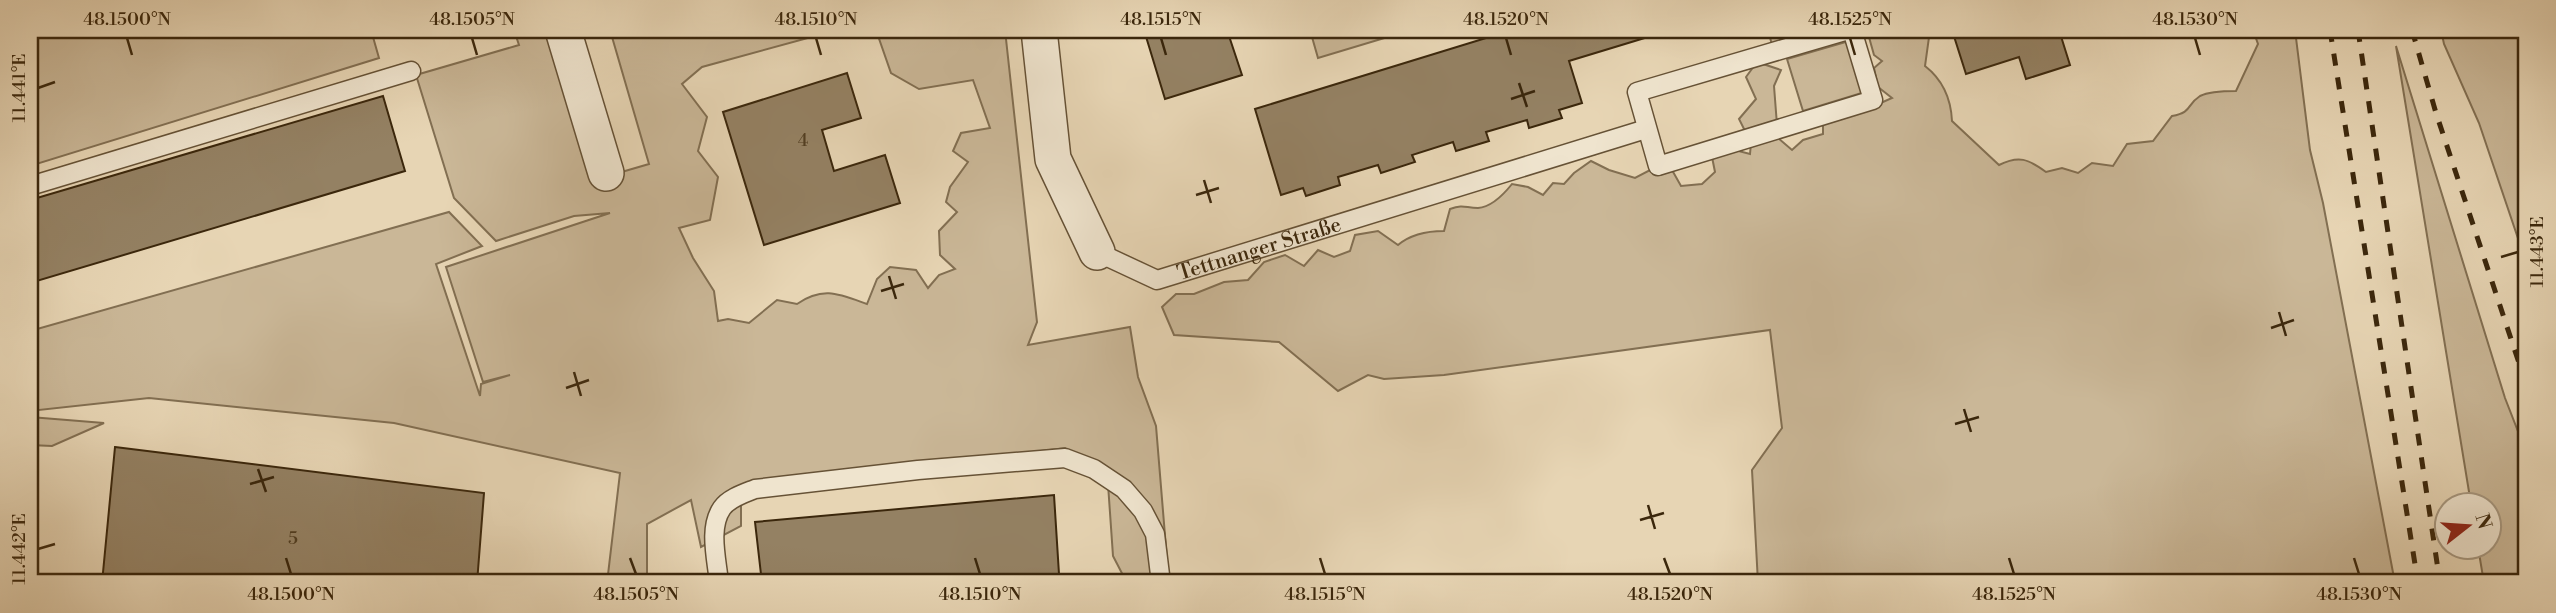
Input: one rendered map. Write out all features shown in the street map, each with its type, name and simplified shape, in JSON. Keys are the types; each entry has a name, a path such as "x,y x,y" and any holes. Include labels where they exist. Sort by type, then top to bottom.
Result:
{"street":[{"path":"563,30 606,173"},
{"name":"Tettnanger Straße","path":"1040,30 1053,159 1097,252"}],"lane":[{"path":"1850,30 1873,100 1658,166 1646,129 1637,92 1850,30"},
{"path":"30,186 411,72"},
{"name":"Tettnanger Straße","path":"1097,252 1157,280 1646,129"},
{"path":"719,583 714,528 722,507 735,497 755,489 918,470 1065,458 1104,475 1124,489 1143,512 1155,534 1161,583"}],"shaded area":[{"path":"30,30 371,30 379,58 30,166"},
{"path":"514,30 550,30 601,178 649,164 610,30 837,30 702,67 682,84 707,117 698,151 718,177 710,220 679,228 693,258 714,291 718,321 728,319 749,323 777,300 797,304 823,293 848,297 867,304 877,279 890,267 916,270 928,288 939,275 955,269 940,255 939,231 957,212 946,202 950,187 968,162 953,151 961,133 990,128 973,80 919,89 891,73 876,30 1005,30 1037,322 1028,345 1130,327 1138,377 1156,426 1168,572 1127,583 1113,556 1108,484 1065,448 741,487 741,526 701,547 691,500 647,524 647,577 651,583 607,583 620,473 394,423 149,398 30,411 30,331 449,212 482,246 436,264 480,396 481,384 510,375 483,382 446,267 610,213 574,216 496,241 454,198 416,75 519,45"},
{"path":"1310,30 1411,30 1318,58"},
{"path":"1768,30 1821,30 1772,45"},
{"path":"1867,30 1930,30 1925,66 1937,77 1945,90 1952,121 1999,165 2018,159 2034,164 2046,172 2062,168 2078,173 2092,163 2113,166 2127,144 2153,141 2172,116 2186,110 2200,96 2213,92 2236,91 2258,44 2253,30 2295,30 2310,150 2323,203 2395,583 1758,583 1752,470 1782,428 1770,330 1444,375 1384,379 1368,375 1338,391 1279,342 1174,335 1162,307 1176,294 1194,294 1224,282 1248,280 1264,262 1285,255 1304,266 1318,250 1334,257 1350,251 1355,235 1378,231 1398,245 1420,234 1444,231 1450,209 1462,206 1478,208 1493,203 1512,184 1528,187 1543,195 1553,183 1564,184 1591,161 1635,178 1652,169 1672,170 1681,186 1702,184 1715,172 1712,157 1731,149 1750,154 1751,143 1739,119 1756,99 1746,77 1757,62 1781,70 1774,86 1778,138 1792,150 1803,140 1823,134 1823,122 1865,110 1892,98 1878,87 1874,68 1882,61 1874,55"},
{"path":"2441,30 2526,30 2526,262 2479,123 2444,44"},
{"path":"1849,41 1865,92 1803,111 1787,59"},
{"path":"2396,46 2505,398 2526,452 2526,583 2484,583 2480,560 2504,560 2504,490 2469,490"},
{"path":"30,417 104,423 52,446 30,445"}],"building":[{"path":"1144,30 1227,30 1242,75 1165,99"},
{"path":"1512,30 1671,30 1569,61 1582,103 1559,110 1562,118 1529,128 1527,120 1486,132 1489,141 1456,151 1453,142 1412,155 1415,162 1381,173 1378,165 1338,177 1340,185 1306,196 1303,188 1281,195 1255,109"},
{"path":"1952,30 2059,30 2070,65 2026,79 2019,57 1966,74"},
{"path":"847,73 861,118 822,130 834,171 885,155 900,203 764,245 723,112"},
{"path":"383,96 405,171 30,283 30,200"},
{"path":"115,447 484,493 477,583 102,583"},
{"path":"1054,495 1059,574 958,583 762,583 755,522"},
{"path":"1059,574 1060,583 958,583"}],"railway":[{"path":"2330,30 2418,583"},
{"path":"2358,30 2440,583"},
{"path":"2412,30 2436,113 2526,384"}]}
